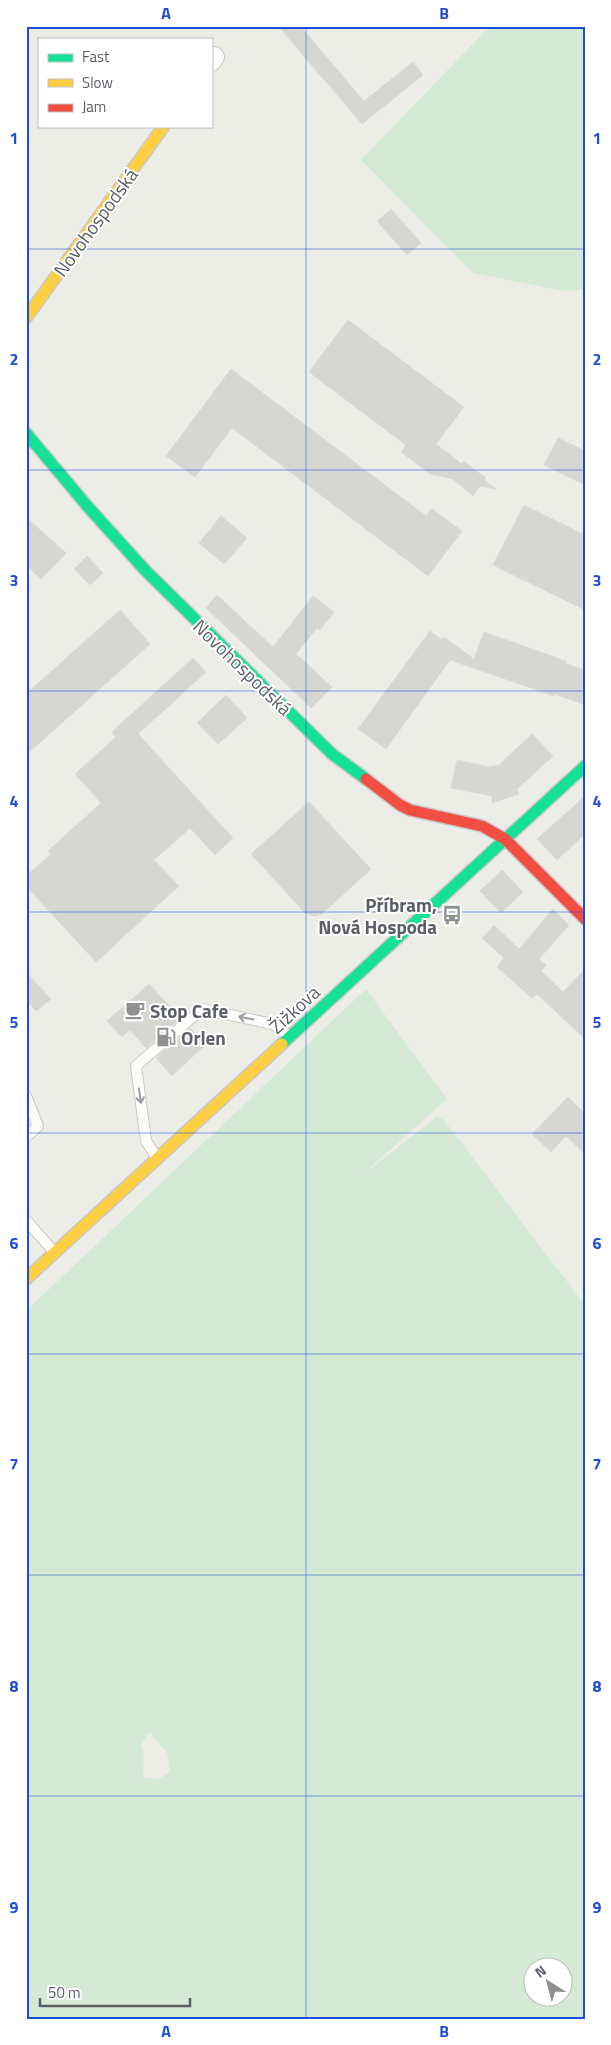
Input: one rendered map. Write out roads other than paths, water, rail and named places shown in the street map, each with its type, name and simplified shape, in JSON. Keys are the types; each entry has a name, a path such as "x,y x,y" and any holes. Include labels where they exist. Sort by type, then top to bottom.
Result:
{"street":[{"name":"Novohospodská","path":"26,318 163,128"},
{"name":"Novohospodská","path":"26,433 144,570 332,754 400,805 410,810 482,826 505,838 585,919"},
{"name":"Žižkova","path":"26,1279 585,766"}],"lane":[{"path":"158,1159 146,1142 136,1066 202,1009 273,1024 290,1037"},
{"path":"26,1096 38,1126 26,1137"},
{"path":"26,1220 54,1253"}],"place":[{"name":"Příbram, Nová Hospoda","path":"452,915"},
{"name":"Stop Cafe","path":"135,1010"},
{"name":"Orlen","path":"166,1037"}]}
